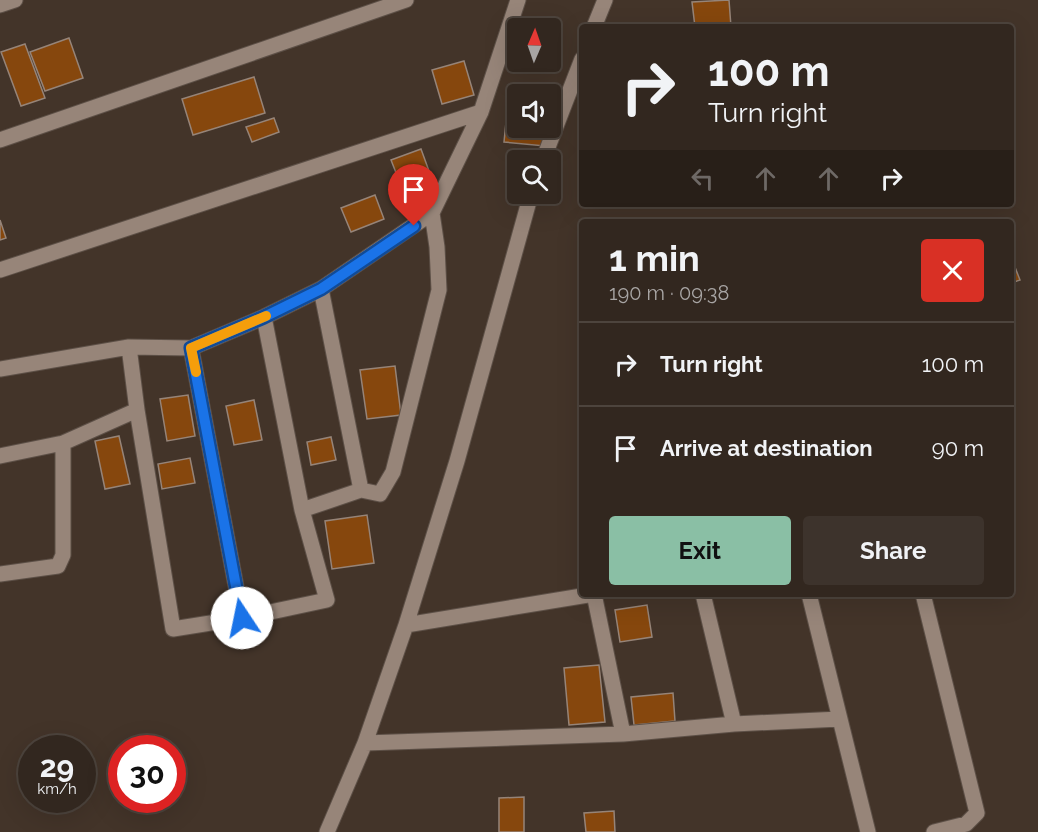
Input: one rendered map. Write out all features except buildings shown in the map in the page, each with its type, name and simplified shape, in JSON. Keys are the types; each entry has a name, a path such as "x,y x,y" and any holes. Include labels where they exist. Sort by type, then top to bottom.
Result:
{"street":[{"path":"0,5 15,0"},
{"path":"0,140 406,0"},
{"path":"0,369 129,347 191,348 264,317 321,289 432,213 481,112 518,0"},
{"path":"595,24 605,0"},
{"path":"547,150 579,67"},
{"path":"0,270 481,112"},
{"path":"327,832 365,743 405,625 457,461 528,204"},
{"path":"302,510 362,490 380,494 393,472 439,290 437,247 432,213"},
{"path":"321,289 362,490"},
{"path":"129,347 173,630 327,600 302,510 264,317"},
{"path":"191,348 242,618"},
{"path":"0,456 63,443 137,410"},
{"path":"0,574 58,566 63,555 63,443"},
{"path":"405,625 579,596"},
{"path":"595,597 623,734"},
{"path":"704,597 734,724"},
{"path":"811,597 868,832"},
{"path":"924,597 976,813 966,824 934,832"},
{"path":"365,743 623,734 734,724 840,719"}],"slow traffic":[{"path":"196,372 191,348 266,316"}],"route":[{"path":"242,618 191,348 264,317 321,289 414,226"}]}
